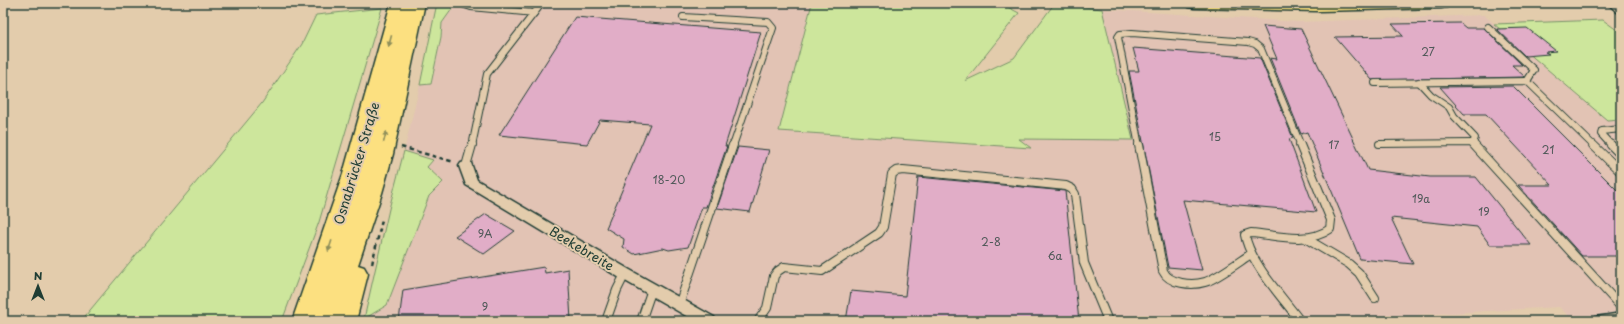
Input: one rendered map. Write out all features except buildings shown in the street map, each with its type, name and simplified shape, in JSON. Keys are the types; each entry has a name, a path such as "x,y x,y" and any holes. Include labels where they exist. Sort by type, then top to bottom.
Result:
{"highway":[{"name":"Osnabrücker Straße","path":"305,321 354,174 400,3"},
{"name":"Osnabrücker Straße","path":"324,321 351,252 376,175 401,78 416,3"},
{"path":"343,321 353,285 376,175"}],"main road":[{"path":"1194,3 1269,6 1377,6 1441,3"}],"street":[{"path":"1612,3 1621,10"},
{"name":"Beekebreite","path":"466,166 471,182 625,274 708,321"},
{"path":"1602,321 1621,319"}],"lane":[{"path":"459,3 471,7 534,13"},
{"path":"466,166 472,147 487,74 542,3"},
{"path":"679,305 773,28 768,22 683,17"},
{"path":"1488,27 1534,70 1527,81"},
{"path":"1251,254 1206,282 1197,283 1177,281 1166,277 1163,271 1127,89 1118,37 1120,34 1132,32 1224,39 1248,42 1258,46 1331,220 1330,229 1323,235 1304,238 1251,233 1245,236 1251,254 1300,321"},
{"path":"1375,82 1527,81 1621,172"},
{"path":"1419,82 1431,95 1449,107 1454,116 1475,138 1473,143"},
{"path":"1621,129 1602,131 1601,134 1621,155"},
{"path":"1379,144 1473,143 1621,307"},
{"path":"758,321 767,308 774,276 778,271 784,268 822,271 879,234 883,227 892,174 896,171 903,170 1066,186 1072,189 1075,194 1084,263 1108,321"},
{"path":"1304,238 1326,249 1349,264 1359,273 1375,298"},
{"path":"606,321 617,290 625,274"},
{"path":"641,321 652,289"}],"path":[{"path":"397,146 466,166"}],"shaded area":[{"path":"453,3 812,3 779,131 1030,148 1018,139 1133,140 1102,9 1298,22 1484,15 1607,120 1621,119 1621,321 1574,321 1559,307 1417,315 1421,321 364,321 364,319 387,305 429,196 443,182 427,167 433,160 404,151 420,85 431,84 441,37 442,23 452,9"}],"green space":[{"path":"437,3 453,3 452,9 442,23 441,37 431,84 420,85"},
{"path":"812,3 1000,3 1019,13 965,81 1014,58 1054,4 1102,9 1133,140 1019,139 1031,148 779,131"},
{"path":"382,8 319,222 282,321 81,321 262,103 302,44 316,15"},
{"path":"1603,20 1621,33 1621,119 1607,120 1494,24"},
{"path":"404,151 433,160 427,167 443,182 429,196 387,305 364,319 389,209"}]}
